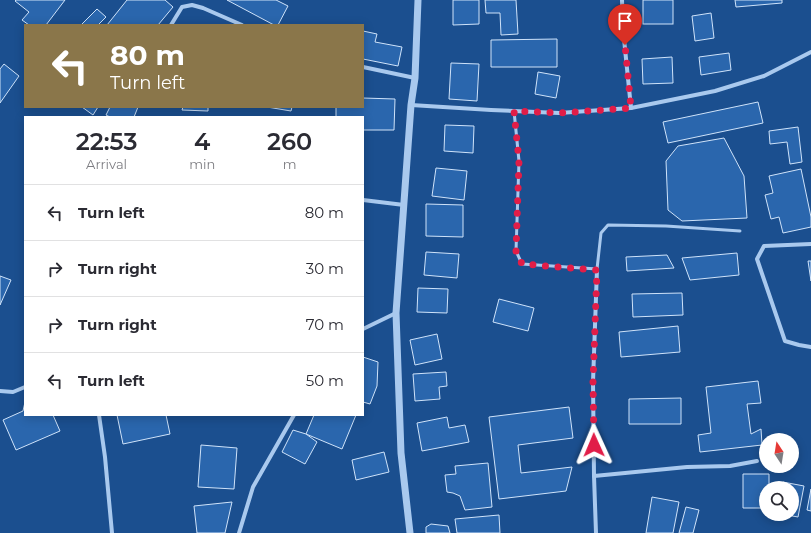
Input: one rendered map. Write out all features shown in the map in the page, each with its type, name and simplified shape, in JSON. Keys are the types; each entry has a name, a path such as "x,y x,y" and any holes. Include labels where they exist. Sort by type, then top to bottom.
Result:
{"street":[{"path":"410,533 401,453 396,313 411,105 415,78 418,0"},
{"path":"622,0 623,29 631,108"},
{"path":"172,24 182,7 192,5 203,8 240,24"},
{"path":"411,105 559,113 631,108 715,91 764,76 811,52"},
{"path":"364,67 415,78"},
{"path":"364,200 404,205"},
{"path":"811,244 764,246 757,259 786,341 811,347"},
{"path":"596,533 593,382 597,270"},
{"path":"364,328 396,313"},
{"path":"0,391 13,392 24,386"},
{"path":"99,416 105,457 112,533"},
{"path":"239,533 254,487 293,416"},
{"path":"594,476 687,467 730,466 757,461"}],"lane":[{"path":"514,111 519,161 516,251 522,264 597,270 601,233 608,225 666,226 740,231"}],"building":[{"path":"65,0 47,24 28,24 22,20 29,12 15,1"},
{"path":"127,0 165,0 173,7 159,24 108,24"},
{"path":"227,0 276,0 288,6 279,24 272,24"},
{"path":"453,0 479,0 479,24 453,25"},
{"path":"485,0 516,0 518,34 501,35 500,13 486,13"},
{"path":"643,0 673,0 673,24 643,24"},
{"path":"735,0 782,0 782,3 736,7"},
{"path":"97,9 106,17 99,24 82,24"},
{"path":"711,13 714,38 695,41 692,16"},
{"path":"364,31 377,34 375,42 402,47 398,66 364,59"},
{"path":"557,39 557,67 491,67 491,40"},
{"path":"729,53 731,70 701,75 699,57"},
{"path":"672,57 673,83 643,84 642,59"},
{"path":"451,63 479,64 477,101 449,99"},
{"path":"4,64 19,76 0,103 0,69"},
{"path":"538,72 560,76 556,98 535,94"},
{"path":"364,98 395,99 394,130 364,130 364,116 336,116 336,108 364,108"},
{"path":"758,102 763,123 668,143 663,122"},
{"path":"83,108 97,108 93,115"},
{"path":"110,108 138,108 134,116 106,115"},
{"path":"183,108 208,108 208,111 182,110"},
{"path":"273,108 292,108 291,111"},
{"path":"445,125 474,126 473,153 444,151"},
{"path":"798,127 802,162 790,164 787,142 770,144 769,131"},
{"path":"724,138 744,176 747,218 682,221 668,210 666,161 678,146"},
{"path":"436,168 467,171 464,200 432,196"},
{"path":"801,169 811,217 811,227 783,233 779,217 771,219 765,195 773,193 769,176"},
{"path":"426,204 463,205 463,237 426,236"},
{"path":"426,252 459,254 457,278 424,275"},
{"path":"737,253 739,275 690,280 682,258"},
{"path":"667,255 674,268 627,271 626,257"},
{"path":"808,261 811,261 811,281"},
{"path":"0,276 11,280 0,305"},
{"path":"418,288 448,289 447,313 417,312"},
{"path":"682,293 683,315 633,317 632,294"},
{"path":"499,299 534,308 528,331 493,322"},
{"path":"678,326 680,352 621,357 619,332"},
{"path":"437,334 442,359 415,365 410,340"},
{"path":"364,357 378,362 377,386 370,404 364,402"},
{"path":"446,372 447,386 439,387 440,399 415,401 413,374"},
{"path":"758,381 761,403 747,404 751,434 761,429 761,433 759,433 759,445 700,452 698,435 711,433 706,387"},
{"path":"681,398 681,424 629,424 629,399"},
{"path":"24,406 24,416 53,416 60,431 16,450 3,420 23,411"},
{"path":"569,407 573,438 518,445 521,473 572,467 566,491 499,499 489,417"},
{"path":"117,416 166,416 170,434 123,444"},
{"path":"314,416 356,416 342,449 306,434"},
{"path":"447,417 449,428 465,425 469,442 422,451 417,423"},
{"path":"293,430 306,434 317,442 305,464 282,452"},
{"path":"201,445 237,448 234,489 198,487"},
{"path":"384,452 389,472 356,480 352,460"},
{"path":"488,463 492,507 465,510 460,496 447,492 445,475 456,474 455,466"},
{"path":"743,474 769,474 769,481 759,481 759,508 743,508"},
{"path":"799,485 804,486 799,512"},
{"path":"811,489 811,511 807,510"},
{"path":"652,497 679,502 673,533 646,533"},
{"path":"232,502 225,533 197,533 194,506"},
{"path":"686,507 699,510 693,533 679,533"},
{"path":"499,515 500,533 457,533 455,519"},
{"path":"431,524 448,526 450,533 426,533 426,527"}],"route":[{"path":"594,445 593,382 597,270 522,264 516,251 519,161 514,111 559,113 631,108 625,45"}]}
